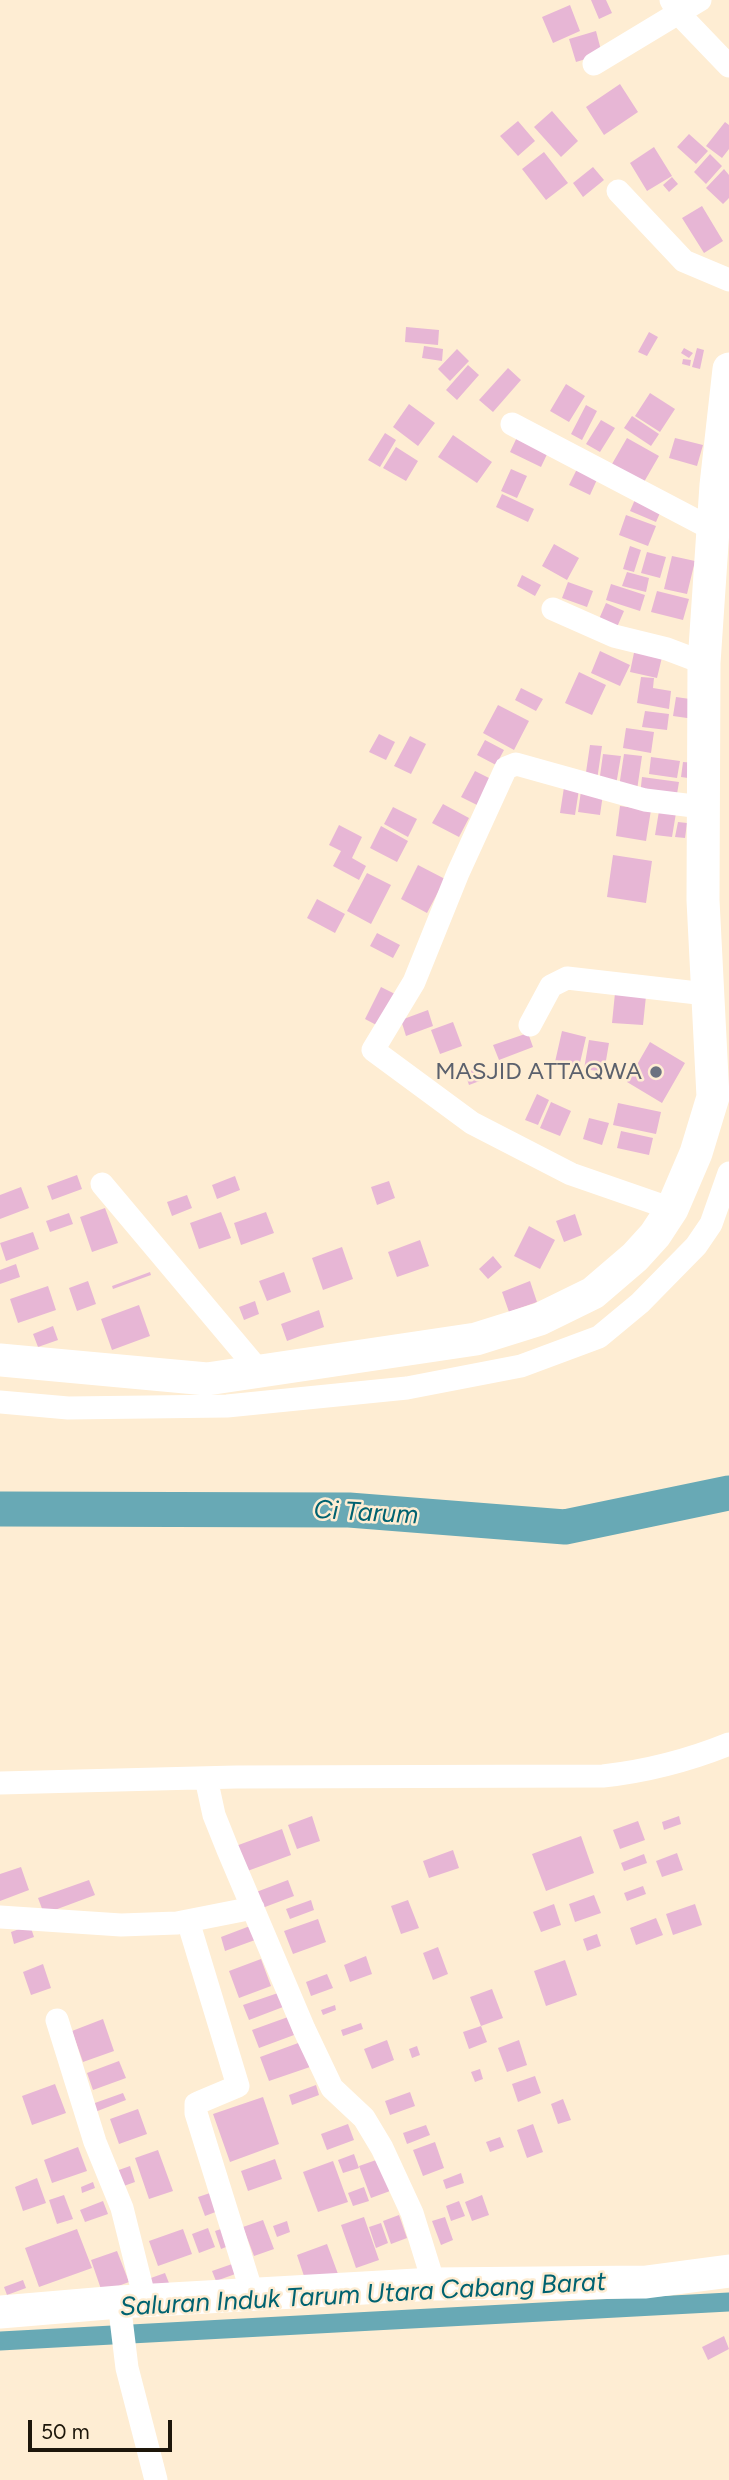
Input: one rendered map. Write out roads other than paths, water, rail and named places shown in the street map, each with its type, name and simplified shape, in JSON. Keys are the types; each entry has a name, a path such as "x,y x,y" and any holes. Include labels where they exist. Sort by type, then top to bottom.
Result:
{"street":[{"path":"594,64 675,7 700,0"},
{"path":"675,7 729,66"},
{"path":"618,191 684,261 729,280"},
{"path":"0,1360 207,1379 477,1339 540,1320 593,1293 635,1258 672,1209 712,1102 706,994 702,807 704,663 716,485 729,369"},
{"path":"512,424 714,530"},
{"path":"553,609 614,636 667,649 704,663"},
{"path":"672,1209 571,1174 472,1123 373,1050 414,982 458,873 506,768 516,764 645,800 702,807"},
{"path":"530,1025 551,986 567,978 706,994"},
{"path":"0,1402 68,1408 227,1406 407,1388 521,1366 599,1337 640,1303 690,1253 711,1224 729,1173"},
{"path":"102,1184 260,1372"},
{"path":"0,1783 206,1778 603,1776 646,1771 693,1758 729,1744"},
{"path":"206,1778 215,1815 332,2088 364,2118 398,2180 434,2284"},
{"path":"0,1917 121,1925 188,1921 253,1908"},
{"path":"188,1921 238,2086 196,2104 196,2113 253,2296"},
{"path":"57,2020 95,2142 122,2208 129,2307 125,2350 156,2480"},
{"path":"0,2312 129,2307 434,2284 646,2282 729,2271"}],"waterway":[{"name":"Ci Tarum","path":"0,1509 349,1510 565,1527 729,1493"},
{"name":"Saluran Induk Tarum Utara Cabang Barat","path":"0,2341 729,2302"}],"place":[{"name":"MASJID ATTAQWA","path":"656,1072"}]}
